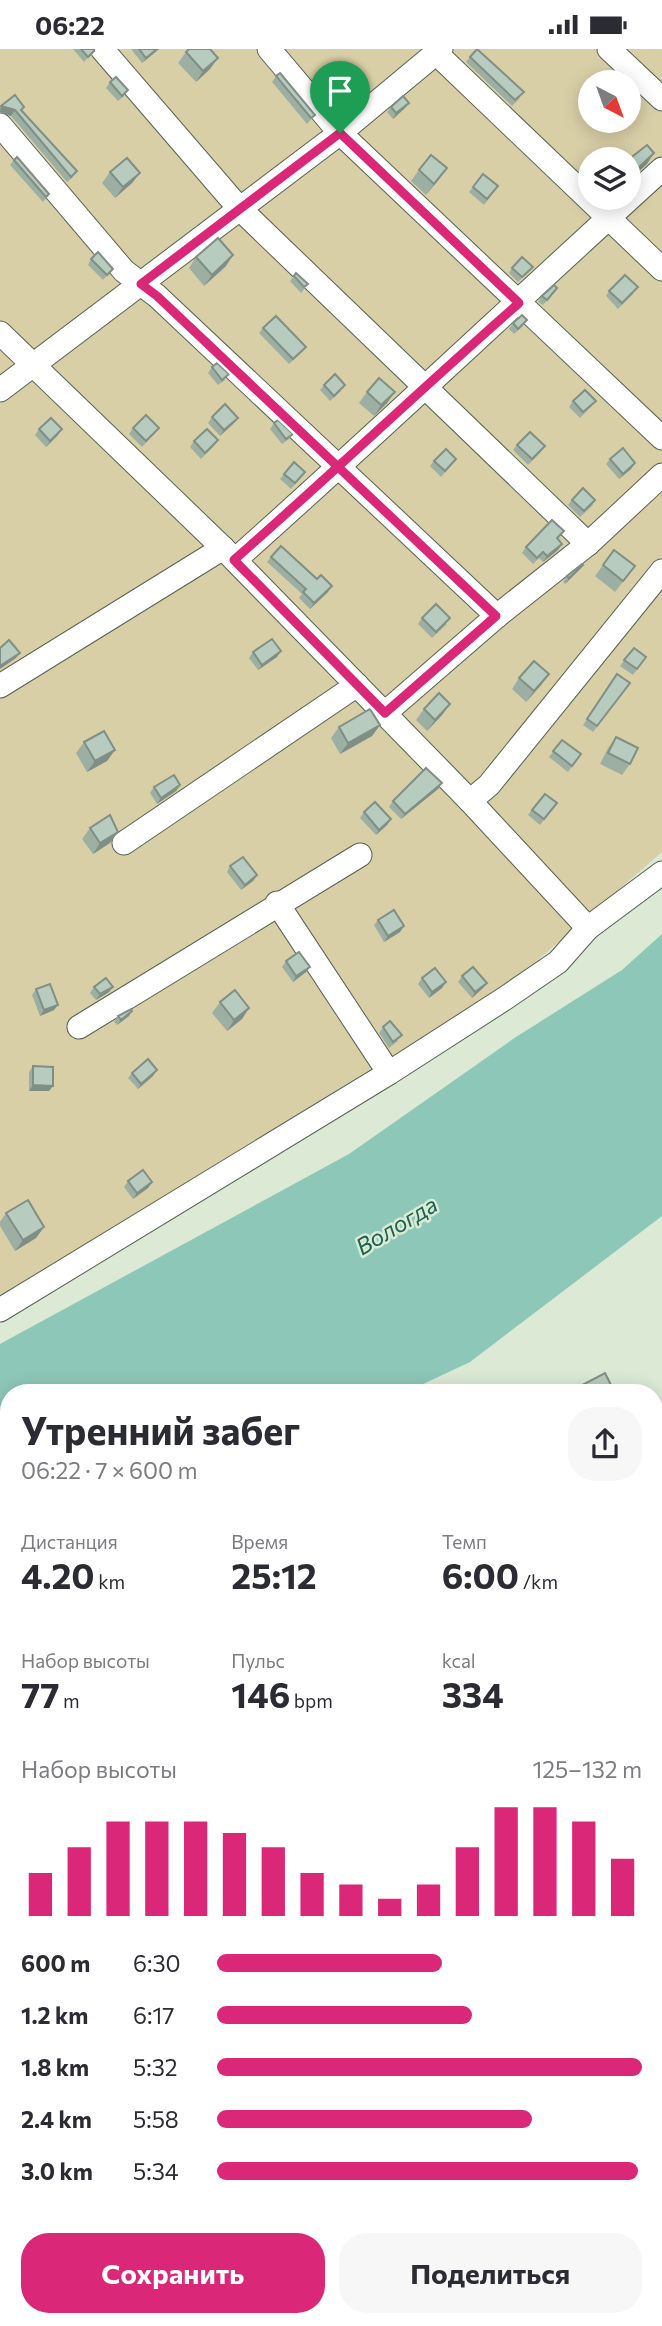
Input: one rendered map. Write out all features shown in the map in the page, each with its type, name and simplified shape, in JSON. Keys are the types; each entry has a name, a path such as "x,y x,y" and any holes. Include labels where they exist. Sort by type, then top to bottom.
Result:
{"street":[{"path":"102,49 239,208 425,384 588,544"},
{"path":"269,49 340,133 662,438"},
{"path":"609,49 662,99"},
{"path":"0,390 340,133 438,51 662,269"},
{"path":"0,125 124,271 496,616"},
{"path":"0,686 229,554 338,469 425,384 519,303 662,169"},
{"path":"0,334 229,554 470,801 588,928"},
{"path":"385,713 496,616 588,544 662,475"},
{"path":"470,801 489,785 662,571"},
{"path":"124,843 357,685"},
{"path":"79,1027 359,855"},
{"path":"0,1310 389,1073 558,962 588,928 662,873"},
{"path":"277,903 389,1073"}],"shaded area":[{"path":"0,49 662,49 662,852 501,992 362,1074 0,1299"}],"water":[{"name":"Вологда","path":"662,934 662,1216 470,1362 423,1384 0,1384 0,1344 349,1154 516,1037 622,970"}],"building":[{"path":"81,49 94,49 94,51 88,57"},
{"path":"139,49 157,49 146,58"},
{"path":"189,49 210,49 218,58 203,71 186,52"},
{"path":"477,49 524,92 515,100 470,57"},
{"path":"280,73 315,115 311,118 276,76"},
{"path":"116,77 128,90 122,96 110,82"},
{"path":"15,95 24,107 21,110 77,171 71,177 15,110 1,106"},
{"path":"403,96 409,103 396,113 391,107"},
{"path":"647,145 654,153 641,165 641,150"},
{"path":"431,155 447,168 434,184 419,170"},
{"path":"17,157 49,194 46,197 14,160"},
{"path":"127,158 140,173 123,187 110,172"},
{"path":"483,174 498,186 487,199 473,187"},
{"path":"218,238 233,255 212,275 196,257"},
{"path":"98,252 113,269 107,275 91,259"},
{"path":"522,257 533,267 522,277 512,268"},
{"path":"296,273 308,284 304,287 294,276"},
{"path":"625,275 638,287 622,303 609,291"},
{"path":"554,285 557,288 547,300 542,296"},
{"path":"522,315 527,320 518,329 513,323"},
{"path":"276,316 306,347 293,359 263,328"},
{"path":"217,363 229,374 222,380 212,367"},
{"path":"335,374 345,385 334,396 324,385"},
{"path":"379,378 395,392 381,405 367,392"},
{"path":"585,390 596,401 583,412 573,401"},
{"path":"225,404 238,418 224,430 212,417"},
{"path":"146,415 159,428 146,441 133,428"},
{"path":"51,418 62,429 50,441 39,429"},
{"path":"278,420 293,434 286,439 274,423"},
{"path":"207,429 218,440 205,453 194,441"},
{"path":"530,432 545,446 532,459 517,445"},
{"path":"623,448 635,463 623,474 610,459"},
{"path":"446,449 456,459 445,471 434,461"},
{"path":"294,462 305,472 295,483 284,474"},
{"path":"583,488 595,500 584,511 572,500"},
{"path":"552,520 564,531 557,538 562,544 547,556 543,552 537,558 526,547"},
{"path":"281,546 317,579 321,575 332,586 314,603 303,592 306,589 271,557"},
{"path":"614,550 635,566 623,581 603,565"},
{"path":"582,564 569,578 567,576"},
{"path":"436,604 450,618 436,632 422,618"},
{"path":"272,639 281,651 262,665 253,652"},
{"path":"9,640 20,653 0,666 0,648"},
{"path":"634,648 646,657 637,669 624,660"},
{"path":"534,661 549,674 534,691 519,678"},
{"path":"617,674 630,683 597,726 587,719"},
{"path":"439,693 450,704 435,720 424,709"},
{"path":"370,709 380,725 348,743 339,727"},
{"path":"104,731 115,750 95,761 84,742"},
{"path":"616,737 638,748 630,764 608,753"},
{"path":"562,740 581,754 572,766 553,751"},
{"path":"426,768 442,783 405,814 393,801"},
{"path":"174,775 180,785 161,798 154,787"},
{"path":"545,794 557,803 544,819 532,810"},
{"path":"375,802 391,819 379,830 364,812"},
{"path":"110,815 118,832 100,843 90,828"},
{"path":"243,857 257,875 245,885 230,866"},
{"path":"394,910 404,926 388,936 378,920"},
{"path":"299,952 310,967 296,976 286,961"},
{"path":"473,967 487,983 475,992 462,976"},
{"path":"435,968 446,982 432,992 422,978"},
{"path":"106,978 113,987 100,994 94,987"},
{"path":"50,984 58,1005 44,1010 36,989"},
{"path":"235,990 249,1008 234,1020 220,1002"},
{"path":"131,1009 132,1011 121,1020 118,1016"},
{"path":"390,1021 402,1035 393,1042 383,1027"},
{"path":"148,1059 157,1070 141,1084 132,1073"},
{"path":"33,1066 53,1067 53,1086 33,1085"},
{"path":"143,1170 152,1182 137,1193 128,1181"},
{"path":"28,1200 44,1227 23,1240 6,1213"},
{"path":"605,1373 610,1384 584,1384"}],"route":[{"path":"340,133 141,284 157,296 338,469 496,616 385,713 234,560 338,469 425,384 519,303 340,133"}]}
